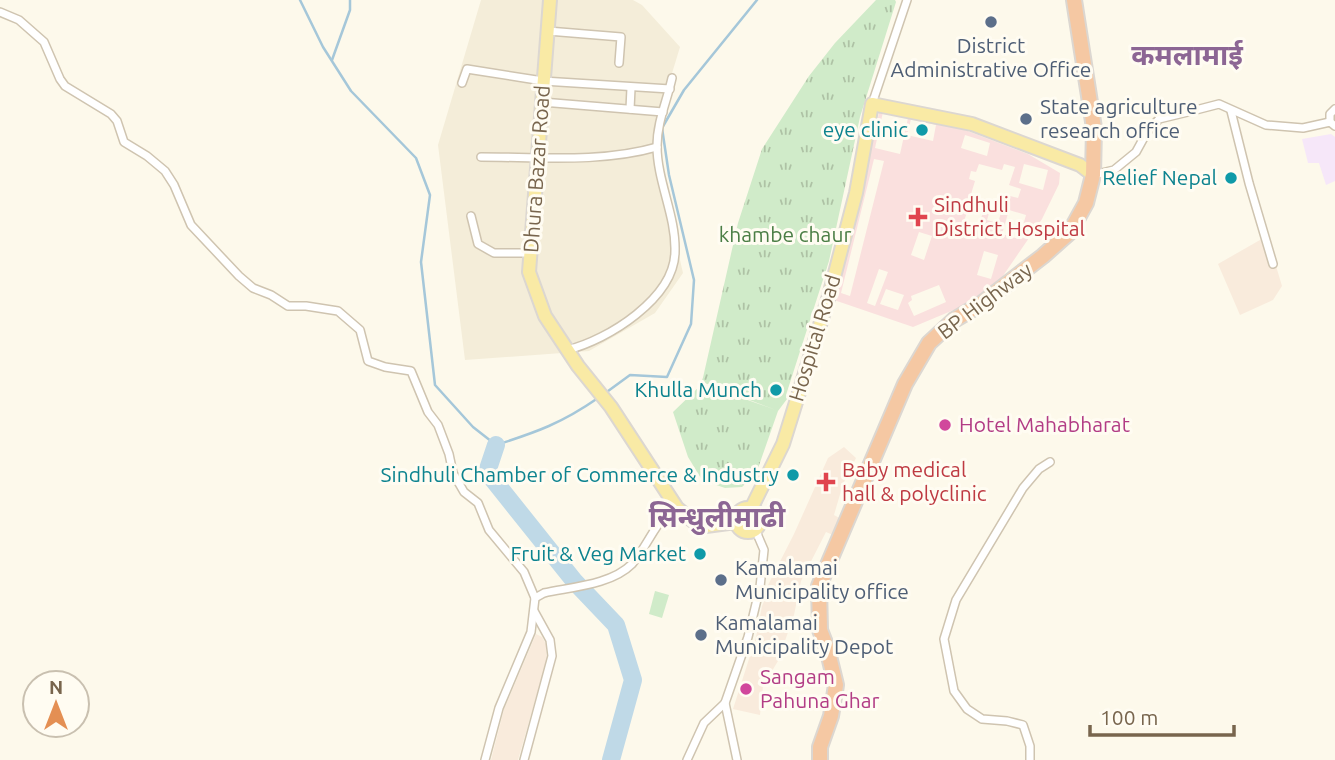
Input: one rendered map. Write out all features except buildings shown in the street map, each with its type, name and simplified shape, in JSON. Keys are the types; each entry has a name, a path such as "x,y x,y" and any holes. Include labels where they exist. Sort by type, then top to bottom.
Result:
{"highway":[{"name":"BP Highway","path":"820,760 820,747 831,716 836,685 820,629 819,586 905,384 929,343 954,320 981,304 1070,232 1086,203 1093,175 1094,128 1074,0"}],"main road":[{"name":"Dhura Bazar Road","path":"550,0 529,272 545,316 578,366 611,407 682,513"},
{"path":"872,104 972,124 1080,165 1093,175"},
{"name":"Hospital Road","path":"751,509 783,443 829,296 856,193 872,104"},
{"path":"751,509 759,517 755,529 743,531 736,522 740,511 751,509"},
{"path":"682,513 693,522 706,526 736,522"}],"street":[{"path":"872,104 907,0"},
{"path":"0,12 19,20 44,42 65,86 111,114 117,121 124,142 147,156 165,172 174,185 191,225 239,276 253,288 288,306 338,311 360,330 368,361 385,368 411,371 428,412 439,425 453,473 464,492 478,503 489,530 524,572 535,598 531,632 499,708 485,760"},
{"path":"548,32 621,37 619,63"},
{"path":"462,83 467,69 543,81 670,89"},
{"path":"567,350 584,346 615,330 655,296 671,271 676,252 657,147 672,78"},
{"path":"629,109 631,88"},
{"path":"542,102 663,112"},
{"path":"1093,175 1114,170 1136,152 1147,132 1159,119 1219,104 1266,125 1303,128 1333,124 1330,114 1335,109"},
{"path":"1231,111 1273,264"},
{"path":"481,158 596,156 657,147"},
{"path":"471,216 478,244 494,253 530,253"},
{"path":"1030,760 1030,746 1023,725 982,719 967,709 954,691 944,639 956,600 1023,488 1039,469 1050,462"},
{"path":"535,598 544,593 614,577 632,564 666,514 682,513"},
{"path":"687,760 704,723 725,704 748,637 760,587 764,550 755,529"},
{"path":"524,760 552,656 550,640 533,611"},
{"path":"725,704 737,760"}],"shaded area":[{"path":"481,0 633,0 642,5 680,47 652,139 683,273 655,313 589,351 465,360 438,145"},
{"name":"Sindhuli District Hospital","path":"880,109 952,125 1028,154 1060,173 1059,184 1042,219 994,289 913,327 834,300","holes":["883,112 908,118 900,154 875,148","911,119 936,125 933,141 907,135","965,135 990,143 987,156 961,148","874,159 884,161 850,296 841,293","979,164 1002,170 1004,164 1015,167 1009,185 1021,189 1018,198 1006,195 998,223 987,220 990,210 968,204 975,181 969,179 971,171 976,172","1024,164 1048,170 1043,190 1019,183","969,207 983,212 976,235 961,229","1009,210 1026,215 1019,239 1002,234","919,232 932,236 924,260 911,255","984,251 998,255 991,279 977,275","879,269 888,272 875,306 867,303","939,285 946,302 914,316 908,303 912,300 911,296","886,289 904,295 898,310 880,304"]},
{"path":"1331,134 1335,137 1335,181 1326,185 1319,163 1308,163 1302,139"},
{"path":"1267,236 1282,286 1273,300 1240,315 1218,264"},
{"path":"844,447 856,458 843,484 834,515 841,519 833,535 826,532 801,581 794,615 778,661 763,686 760,715 733,709 756,637 767,587 828,458"},
{"path":"536,634 542,637 546,644 547,659 518,760 491,760 504,709"}],"green space":[{"name":"khambe chaur","path":"876,0 896,2 860,117 829,261 786,395 787,399 778,411 756,474 742,487 725,488 702,480 688,457 673,412 702,384 776,410 702,382 738,223 762,149 809,76 835,43"},
{"path":"655,591 669,595 662,618 649,614"}],"waterway":[{"path":"300,0 323,47 351,91 416,158 430,195 421,262 435,385 473,427 496,445 549,426 598,398"},
{"path":"332,60 350,10 350,0"},
{"path":"604,394 630,375 667,377 691,324 694,280 669,175 662,128 684,90 757,0"},
{"path":"496,445 487,472 575,582 616,625 633,680 611,760"}],"place":[{"name":"District Administrative Office","path":"991,22"},
{"name":"State agriculture research office","path":"1026,119"},
{"name":"eye clinic","path":"922,130"},
{"name":"Relief Nepal","path":"1231,178"},
{"name":"Sindhuli District Hospital","path":"918,217"},
{"name":"Khulla Munch","path":"776,390"},
{"name":"Hotel Mahabharat","path":"945,425"},
{"name":"Sindhuli Chamber of Commerce & Industry","path":"793,475"},
{"name":"Baby medical hall & polyclinic","path":"826,482"},
{"name":"Fruit & Veg Market","path":"700,554"},
{"name":"Kamalamai Municipality office","path":"721,580"},
{"name":"Kamalamai Municipality Depot","path":"701,635"},
{"name":"Sangam Pahuna Ghar","path":"746,689"}],"district":[{"name":"कमलामाई","path":"1187,55"},
{"name":"सिन्धुलीमाढी","path":"717,517"}]}
